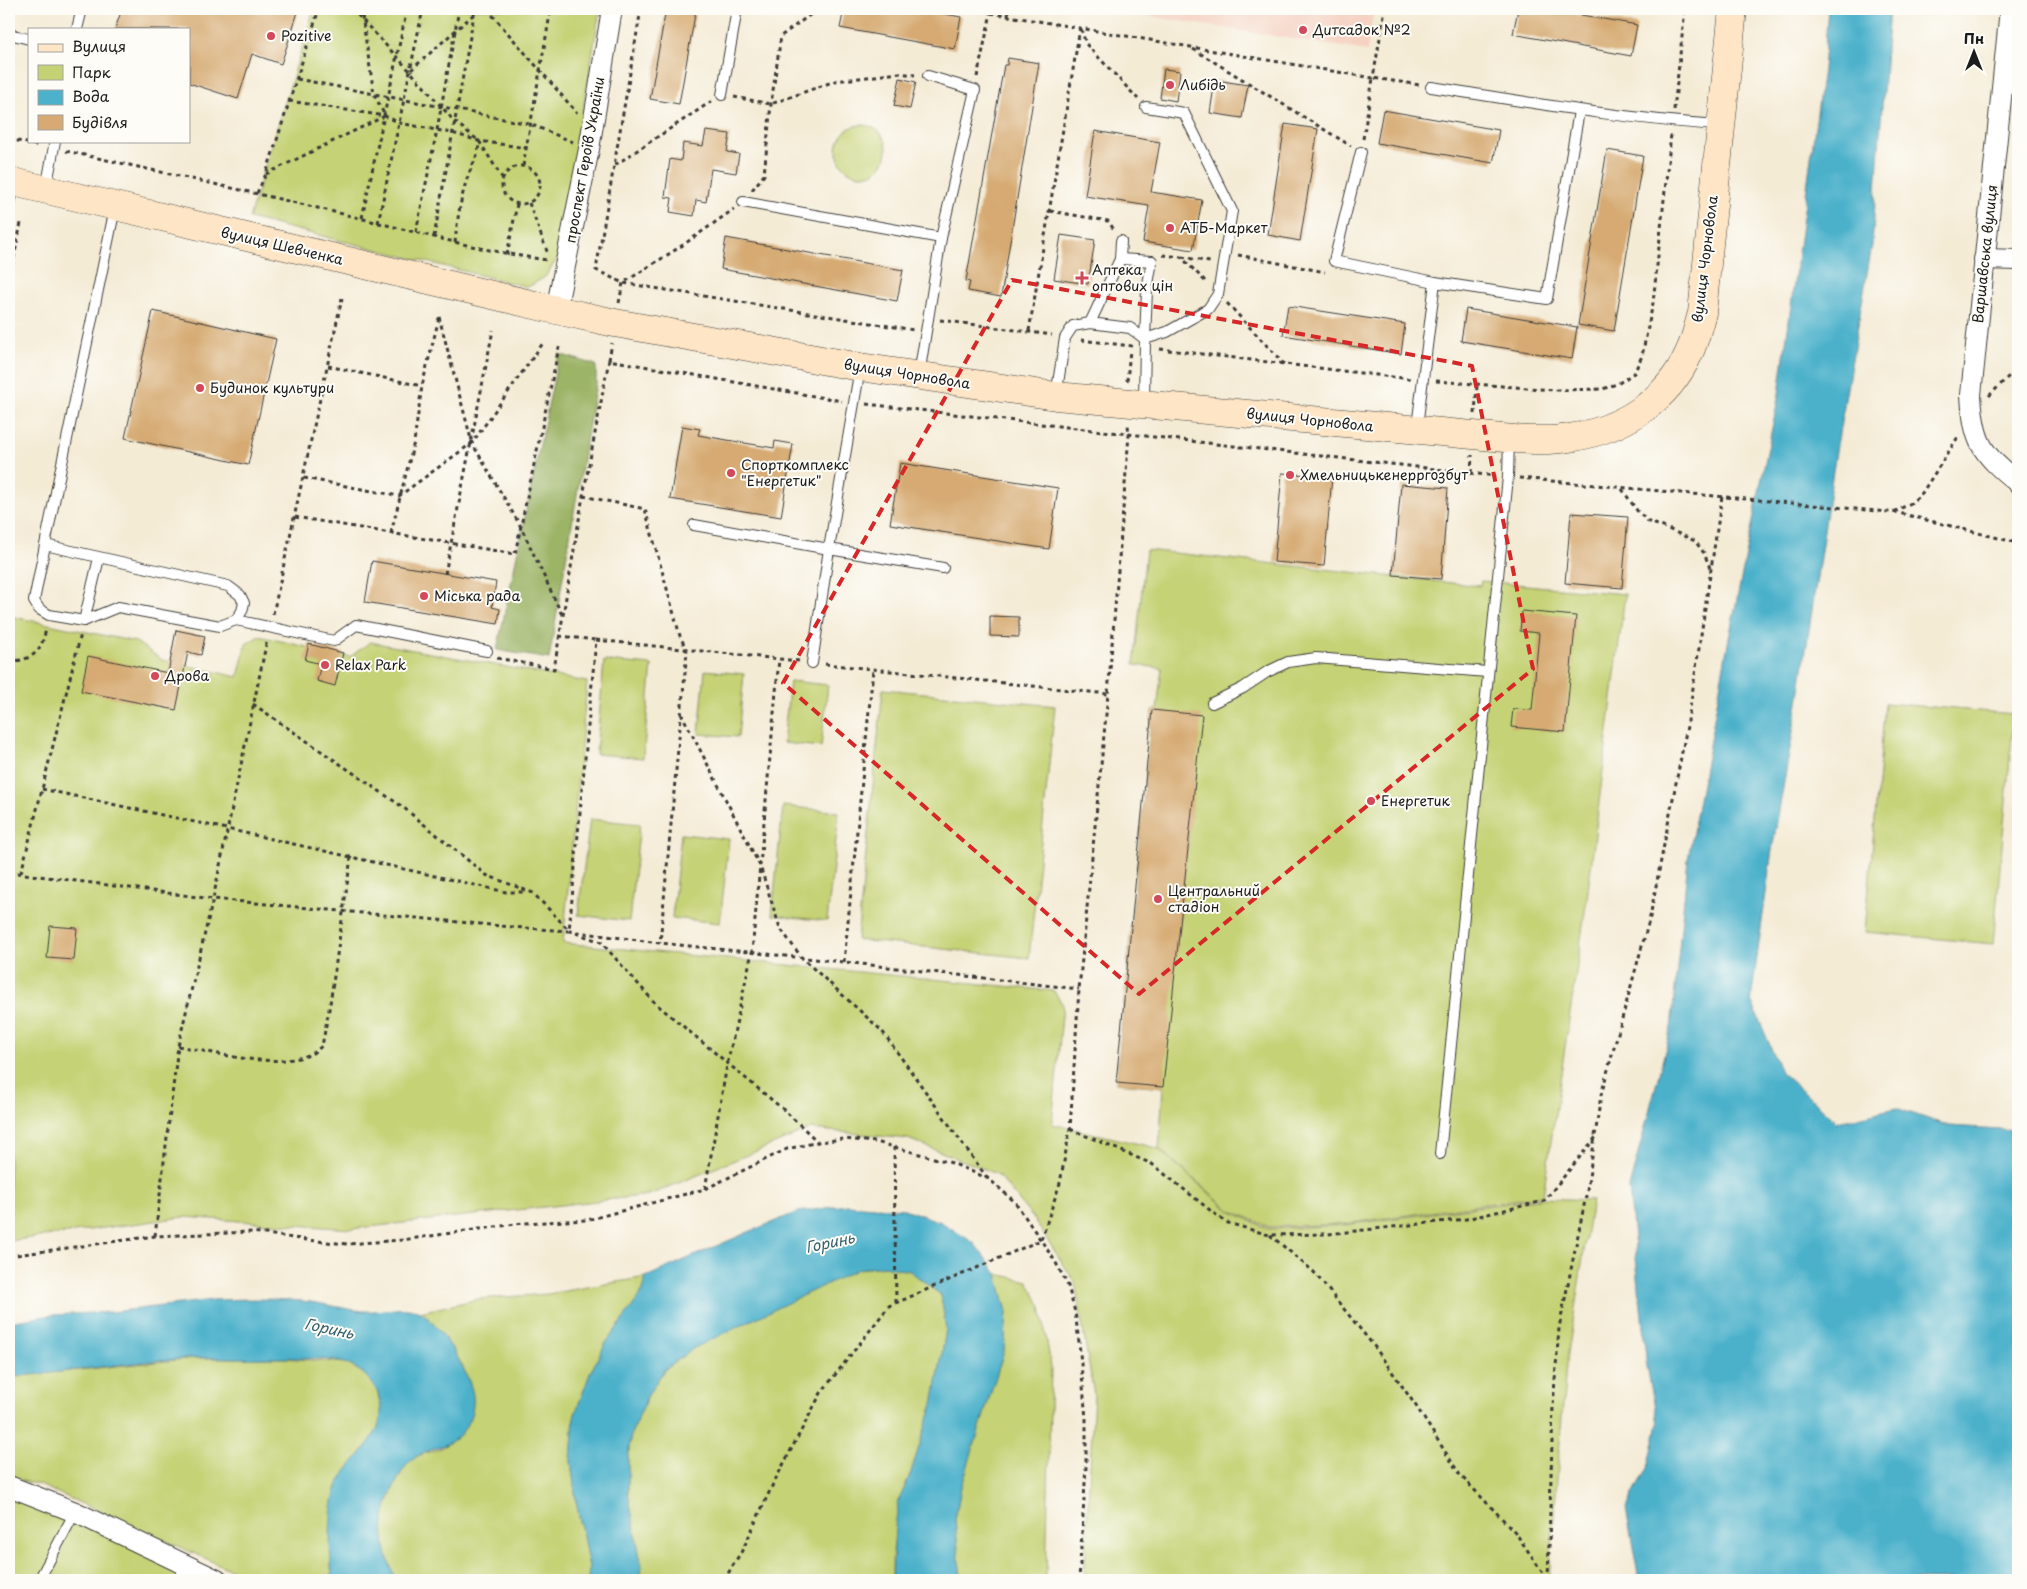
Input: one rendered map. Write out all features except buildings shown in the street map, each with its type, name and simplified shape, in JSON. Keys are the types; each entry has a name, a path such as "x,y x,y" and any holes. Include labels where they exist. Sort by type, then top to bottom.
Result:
{"street":[{"name":"проспект Героїв України","path":"556,310 589,149 612,9"},
{"name":"вулиця Чорновола","path":"556,310 615,323 860,367 1056,396 1509,438 1568,438 1593,432 1620,422 1648,407 1672,384 1690,352 1702,313 1733,9"},
{"name":"Варшавська вулиця","path":"2010,9 2011,79 1984,259 1971,395 1977,436 1984,452 2018,483"},
{"name":"вулиця Шевченка","path":"11,190 45,190 556,310"},
{"path":"1984,259 2018,260"},
{"path":"9,1486 75,1512 182,1572 217,1580"}],"lane":[{"path":"77,28 82,9"},
{"path":"722,95 737,9"},
{"path":"9,34 28,39"},
{"path":"919,376 941,238 975,90 928,76"},
{"path":"1431,87 1579,111 1720,126"},
{"path":"1145,343 1208,309 1218,294 1232,212 1184,113 1146,107"},
{"path":"1361,152 1334,260 1435,282 1547,299 1579,111"},
{"path":"45,190 54,145"},
{"path":"743,202 941,238"},
{"path":"45,545 228,586 240,595 244,604 239,618 231,623 220,626 118,607 84,621 49,615 39,609 34,601 45,545 115,207"},
{"path":"1090,323 1120,259 1121,241"},
{"path":"1120,259 1152,260 1147,290 1144,404"},
{"path":"1416,430 1435,282"},
{"path":"1056,396 1065,338 1074,326 1090,323 1130,328 1145,343"},
{"path":"812,662 829,548 860,367"},
{"path":"1440,1154 1508,477 1509,438"},
{"path":"694,525 943,568"},
{"path":"84,621 99,558"},
{"path":"236,620 334,641 356,625 487,650"},
{"path":"1212,703 1243,688 1267,672 1288,662 1316,658 1487,672"},
{"path":"39,1580 75,1512"}],"path":[{"path":"257,193 266,174 320,9"},
{"path":"352,9 397,56 442,108 479,141 503,179 503,192 511,202 517,204 529,203 538,194 540,182 534,170 523,166 510,169 503,179"},
{"path":"361,9 374,94 385,116"},
{"path":"362,218 407,9"},
{"path":"378,223 423,9"},
{"path":"416,232 442,108 459,9"},
{"path":"434,237 475,9"},
{"path":"487,9 576,112 589,149"},
{"path":"523,166 551,11 530,9"},
{"path":"642,9 596,270 623,283 904,329 925,331 940,320 1029,331 1065,338 1145,343 1285,364 1422,380 1554,390 1603,389 1619,383 1634,373 1642,356 1653,303 1685,9"},
{"path":"554,669 583,496 623,283 683,245 743,202 764,175 771,104 781,36 818,9"},
{"path":"973,9 1431,87"},
{"path":"1008,15 1009,9"},
{"path":"1190,47 1361,152 1385,9"},
{"path":"975,90 991,13"},
{"path":"410,71 474,14"},
{"path":"1080,28 1086,44 1146,107"},
{"path":"1029,331 1080,28"},
{"path":"615,165 722,95 771,104 835,81 899,74 928,76"},
{"path":"297,79 530,124 589,149"},
{"path":"289,101 385,116 400,124 452,133 479,141 527,148"},
{"path":"266,174 385,116"},
{"path":"9,139 28,142"},
{"path":"455,243 460,205 467,179 479,151 479,141"},
{"path":"32,142 54,145 257,193 507,255 551,261 529,203"},
{"path":"507,255 517,204"},
{"path":"1050,211 1108,221 1121,241"},
{"path":"9,282 21,223"},
{"path":"1225,253 1331,273 1334,260"},
{"path":"1158,254 1223,264"},
{"path":"1181,257 1285,364"},
{"path":"155,1236 178,1046 213,899 253,704 342,298"},
{"path":"391,533 414,442 422,386 439,317 472,443 521,527 563,616"},
{"path":"445,574 493,330"},
{"path":"304,478 399,496 472,443 544,343"},
{"path":"295,517 515,554 559,347"},
{"path":"609,360 854,403 1622,489 1893,512 2018,543"},
{"path":"328,366 422,386"},
{"path":"1893,512 1911,503 1922,493 1987,397 2018,367"},
{"path":"724,1580 743,1549 773,1484 821,1392 889,1306 1041,1240 1060,1184 1070,1128 1079,989 1108,694 1129,435"},
{"path":"1622,489 1638,512 1649,522 1695,542 1704,553 1711,569"},
{"path":"583,496 645,509 680,636 687,651 660,943"},
{"path":"1548,1580 1553,1406 1559,1328 1587,1191 1601,1095 1650,917 1688,721 1722,496"},
{"path":"9,661 23,661 36,654 45,634 49,615"},
{"path":"21,873 84,621"},
{"path":"559,636 1108,694"},
{"path":"569,931 596,640"},
{"path":"705,1189 727,1064 752,952 780,659"},
{"path":"844,962 873,670"},
{"path":"253,704 404,808 486,875 533,894 569,931 601,942 655,1003 784,1110 818,1142"},
{"path":"681,713 760,866 780,928 802,958 882,1031 988,1179 1014,1202 1041,1240 1068,1286 1075,1312 1086,1418 1086,1467 1079,1580"},
{"path":"42,789 506,892 527,891"},
{"path":"178,1046 242,1058 286,1060 311,1054 322,1046 351,857"},
{"path":"9,872 213,899 569,931 660,943 1079,989"},
{"path":"1070,1128 1152,1164 1225,1222 1269,1235 1328,1234 1466,1220 1544,1201 1596,1136"},
{"path":"9,1256 155,1236 252,1232 347,1244 402,1240 522,1223 587,1220 705,1189 749,1170 787,1149 818,1142 844,1139 876,1142 952,1163 988,1179"},
{"path":"894,1147 896,1302"},
{"path":"1269,1235 1313,1271 1374,1346 1416,1406 1460,1475 1514,1532 1548,1580"}],"highlighted area":[{"path":"1012,280 1472,366 1533,669 1139,994 783,683"}],"shaded area":[{"name":"Дитсадок №2","path":"1105,9 1374,9 1367,51"}],"green space":[{"path":"314,9 600,9 558,258 545,277 528,287 249,218"},
{"path":"857,125 867,125 880,132 887,145 887,155 880,168 867,175 857,175 848,171 841,164 837,155 837,145 841,136 848,129"},
{"path":"559,354 596,365 596,383 549,659 497,650"},
{"name":"Енергетик","path":"1146,550 1480,586 1481,581 1625,594 1588,891 1543,1196 1344,1224 1269,1227 1230,1210 1159,1149 1163,1087 1116,1083 1152,710 1157,710 1162,668 1134,665"},
{"path":"9,616 136,642 162,660 238,677 246,644 259,636 350,657 370,642 587,682 563,943 1054,991 1063,1005 1052,1124 1157,1148 1230,1211 1269,1229 1345,1225 1543,1198 1592,1200 1566,1366 1549,1580 1084,1580 1094,1395 1075,1282 1033,1218 997,1174 908,1139 811,1129 649,1195 351,1229 184,1217 9,1241"},
{"path":"604,661 652,665 643,758 596,754"},
{"path":"705,670 744,674 738,737 699,734"},
{"path":"790,681 828,685 821,747 783,743"},
{"path":"883,689 1055,706 1029,958 857,940"},
{"path":"1885,703 2014,714 1993,944 1865,932"},
{"path":"783,806 839,812 827,921 772,915"},
{"path":"590,819 640,824 629,921 578,915"},
{"path":"681,834 729,839 720,923 672,918"},
{"path":"884,1266 910,1271 941,1295 946,1329 933,1404 910,1475 899,1500 892,1560 892,1580 642,1580 641,1563 628,1493 628,1457 631,1434 648,1395 664,1370 694,1348 794,1299 858,1269"},
{"path":"997,1274 1028,1281 1041,1307 1051,1366 1046,1580 961,1580 955,1520 961,1487 1004,1351 1007,1312"},
{"path":"646,1277 640,1296 606,1343 591,1371 574,1417 571,1461 576,1501 589,1567 588,1580 396,1580 387,1555 383,1531 386,1507 390,1495 409,1462 415,1457 446,1445 472,1408 473,1396 464,1370 448,1342 420,1312 479,1299 548,1294"},
{"path":"197,1358 284,1358 346,1363 363,1373 376,1387 382,1412 377,1431 337,1486 331,1569 333,1580 254,1580 40,1485 9,1478 9,1377"},
{"path":"9,1492 204,1580 9,1580"}],"water":[{"path":"1828,9 1889,9 1872,245 1836,451 1798,703 1772,850 1751,1000 1781,1072 1837,1122 1896,1108 1949,1126 2018,1130 2018,1580 1639,1580 1626,1509 1649,1464 1658,1423 1647,1367 1629,1188 1671,1028 1688,859 1729,638 1779,394 1823,69"},
{"name":"Горинь","path":"847,1205 904,1209 941,1222 974,1243 997,1274 1007,1312 1004,1351 961,1487 955,1520 961,1580 892,1580 895,1526 899,1500 910,1475 933,1404 946,1329 941,1295 910,1271 884,1266 858,1269 694,1348 664,1370 648,1395 631,1434 628,1457 628,1493 641,1563 642,1580 588,1580 589,1567 576,1501 571,1461 574,1417 591,1371 606,1343 640,1296 646,1277 798,1212"},
{"name":"Горинь","path":"213,1300 287,1300 363,1311 413,1310 420,1312 435,1325 453,1350 471,1387 473,1399 472,1413 463,1431 457,1438 450,1443 418,1456 404,1468 390,1496 386,1508 384,1531 387,1555 396,1580 333,1580 330,1533 334,1496 342,1478 375,1434 381,1413 379,1397 372,1383 361,1372 347,1364 320,1359 197,1358 9,1377 9,1322 52,1315 112,1312"}],"place":[{"name":"Дитсадок №2","path":"1303,30"},
{"name":"Pozitive","path":"271,36"},
{"name":"Либідь","path":"1170,85"},
{"name":"АТБ-Маркет","path":"1170,228"},
{"name":"Аптека оптових цін","path":"1082,278"},
{"name":"Будинок культури","path":"200,388"},
{"name":"Спорткомплекс \"Енергетик\"","path":"731,473"},
{"name":"Хмельницькенерргозбут","path":"1290,475"},
{"name":"Міська рада","path":"424,596"},
{"name":"Relax Park","path":"325,665"},
{"name":"Дрова","path":"155,676"},
{"name":"Енергетик","path":"1371,801"},
{"name":"Центральний стадіон","path":"1158,899"}]}
